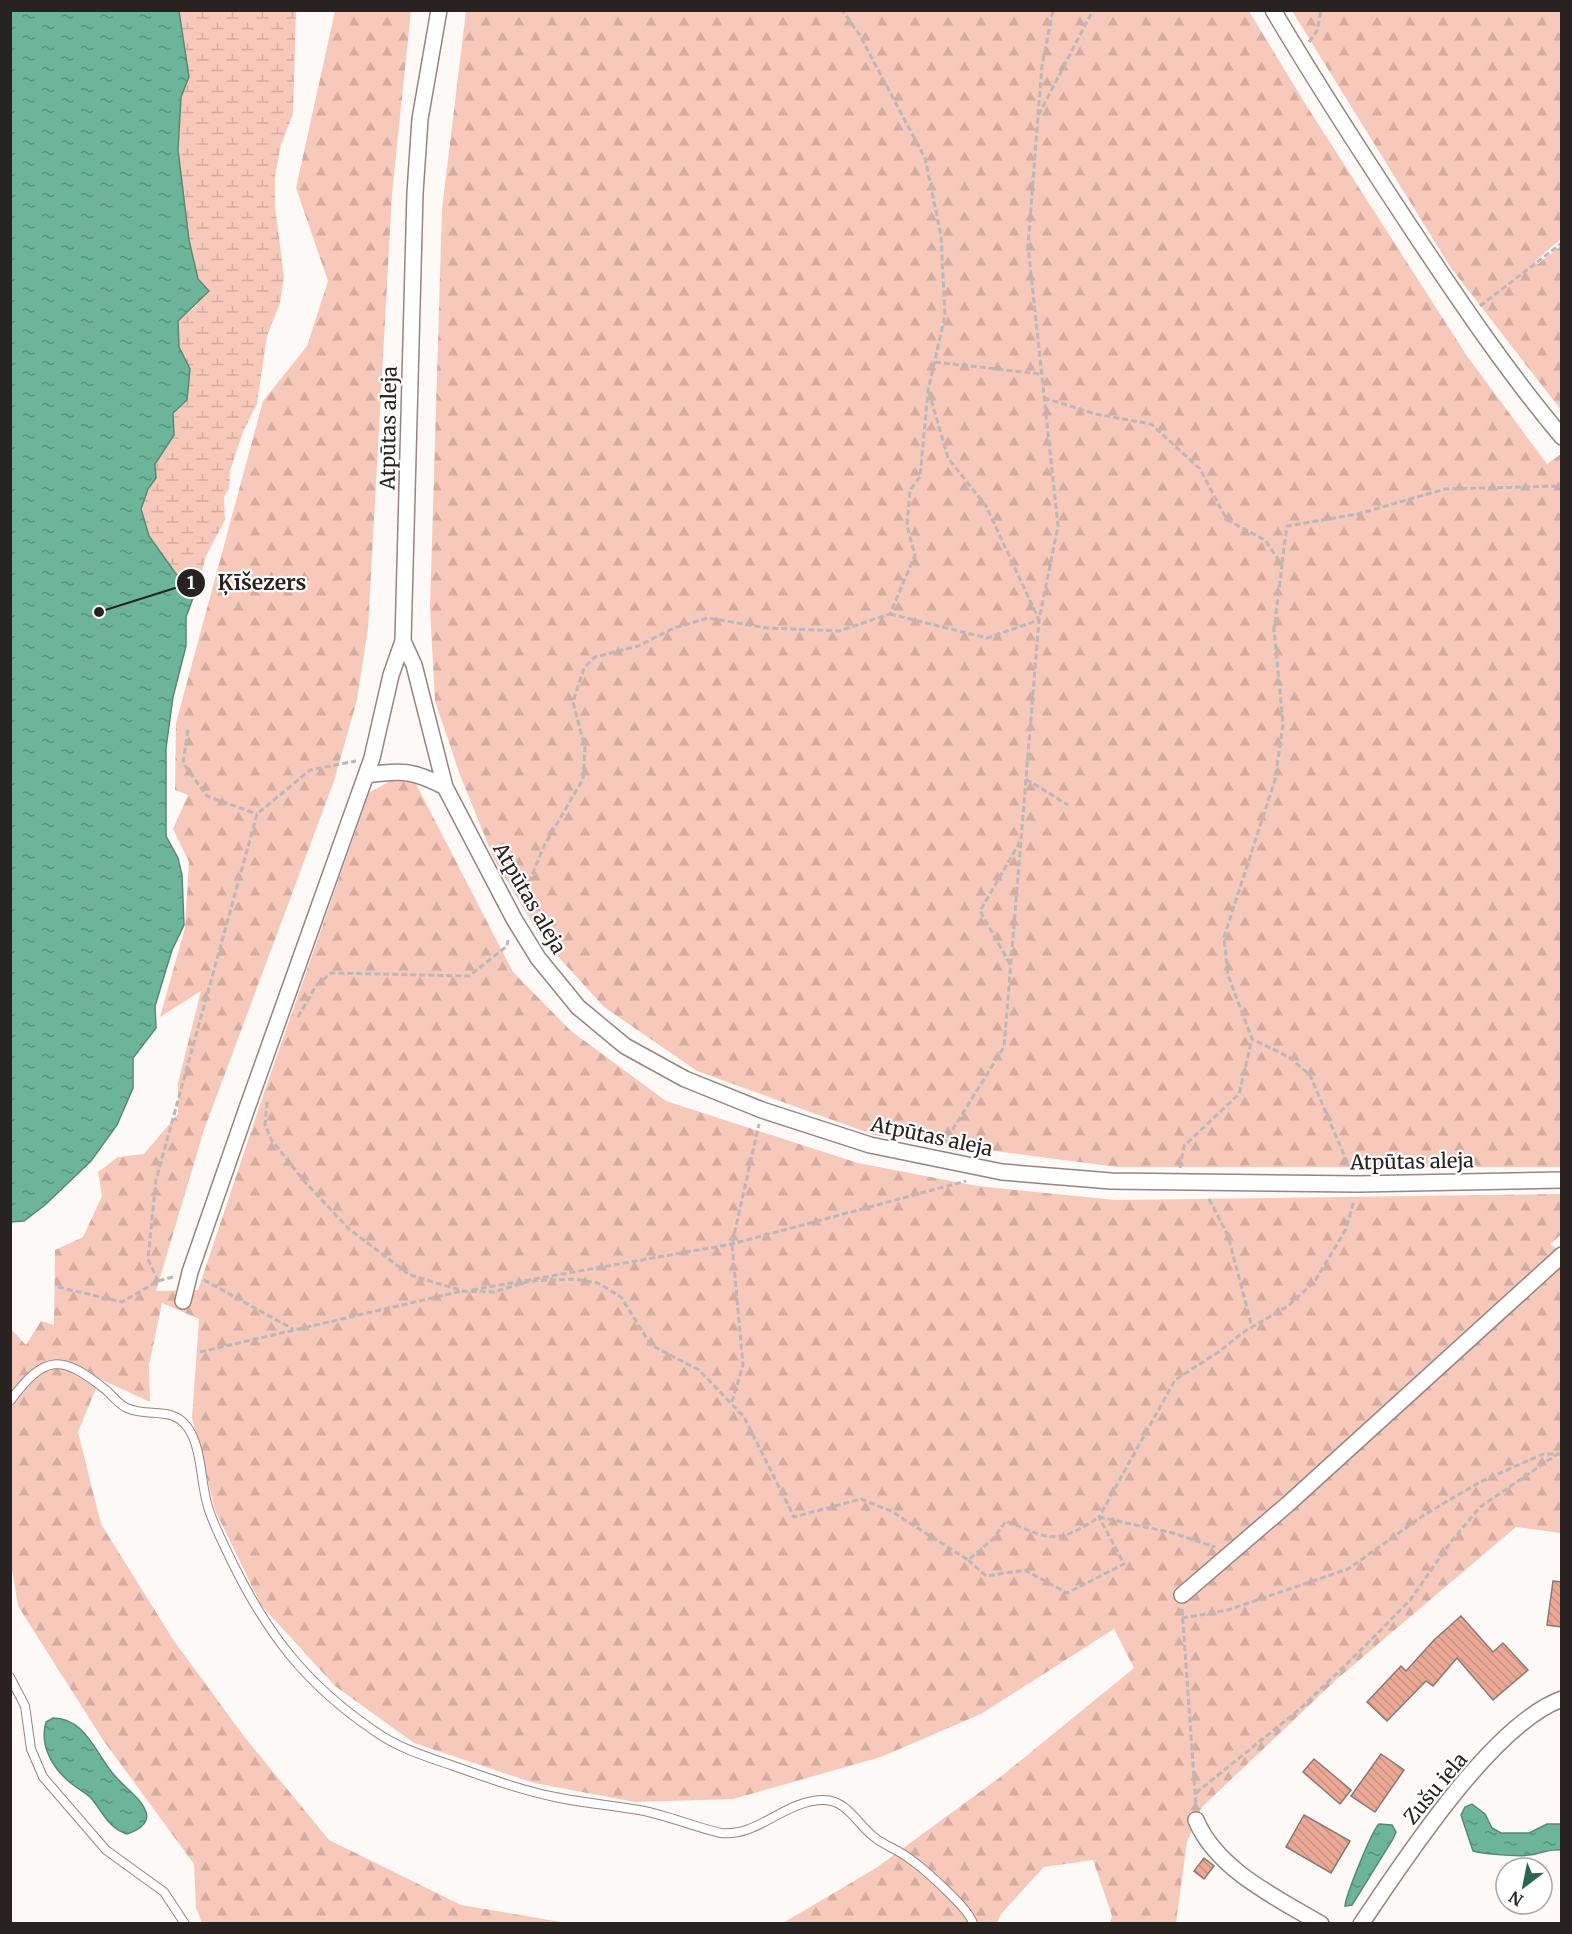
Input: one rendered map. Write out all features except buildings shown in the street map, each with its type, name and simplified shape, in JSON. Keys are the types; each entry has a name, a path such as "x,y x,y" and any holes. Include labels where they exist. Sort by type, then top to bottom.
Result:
{"street":[{"name":"Atpūtas aleja","path":"439,10 420,119 415,193 403,641 414,665 445,787 514,919 538,958 578,1007 625,1046 685,1079 762,1110 870,1145 1002,1172 1111,1181 1358,1184 1562,1180"},
{"path":"1273,10 1300,56 1469,314 1531,400 1562,437"},
{"path":"183,1301 190,1272 372,758 392,675 403,641"},
{"path":"366,775 402,770 422,775 445,787"},
{"path":"1182,1595 1288,1504 1562,1255"},
{"name":"Zušu iela","path":"1361,1923 1421,1837 1474,1772 1508,1735 1551,1703 1562,1699"},
{"path":"1196,1820 1209,1845 1220,1855 1277,1898 1321,1923"}],"lane":[{"path":"10,1401 37,1370 60,1364 75,1367 128,1409 167,1413 180,1419 190,1431 194,1443 214,1524 258,1613 281,1646 304,1672 352,1714 384,1737 426,1756 537,1793 640,1810 721,1833 735,1833 750,1829 800,1803 826,1800 835,1802 873,1836 923,1869 964,1907 972,1917 973,1923"},
{"path":"10,1677 25,1706 33,1758 43,1777 106,1850 164,1892 185,1923"}],"path":[{"path":"842,10 875,63 925,158 939,216 945,315 928,391 920,477 910,490 907,526 915,555 890,614"},
{"path":"934,1159 1004,1047 1039,620 1058,526 1028,246 1042,66 1053,10"},
{"path":"1038,116 1093,10"},
{"path":"1300,56 1317,31 1321,10"},
{"path":"1469,314 1562,243"},
{"path":"935,362 1040,374"},
{"path":"928,391 948,458 986,506 1039,620"},
{"path":"1044,398 1096,414 1151,424 1200,469 1227,520 1265,540 1281,565"},
{"path":"1177,1181 1184,1146 1239,1094 1252,1039 1228,975 1224,937 1275,780 1283,724 1274,629 1287,526 1358,514 1445,489 1562,486"},
{"path":"293,1025 316,986 331,973 469,976 507,946 514,919 544,846 583,779 585,748 573,702 584,668 595,657 638,646 674,628 708,618 767,628 839,631 890,614 987,638 1039,620"},
{"path":"188,730 183,763 207,796 257,814"},
{"path":"158,1281 148,1259 156,1180 257,814 310,770 372,758"},
{"path":"1026,779 1068,805"},
{"path":"1011,965 980,911 1021,841"},
{"path":"968,1560 993,1539 1006,1521 1045,1538 1071,1535 1099,1517 1176,1380 1252,1327 1288,1306 1316,1281 1346,1229 1358,1184 1310,1075 1289,1058 1252,1039"},
{"path":"270,1092 265,1125 270,1138 304,1181 349,1229 410,1275 463,1291 494,1292 530,1281 573,1279 598,1282 621,1297 651,1345 699,1370 744,1417 794,1516 861,1499 891,1511 968,1560 986,1576 1025,1570 1067,1593 1124,1564 1099,1517"},
{"path":"732,1402 743,1365 732,1244 762,1110"},
{"path":"200,1352 463,1291 732,1244 969,1181"},
{"path":"1200,1182 1228,1236 1252,1327"},
{"path":"58,1287 122,1302 158,1281 190,1272 294,1330"},
{"path":"1182,1618 1228,1610 1348,1569 1424,1515 1480,1482 1543,1454 1560,1453"},
{"path":"1196,1793 1301,1708 1367,1644 1411,1599 1450,1543 1480,1507 1560,1453"},
{"path":"1099,1517 1173,1533 1231,1552"},
{"path":"1182,1595 1196,1820"}],"green space":[{"path":"179,11 296,11 293,114 281,145 275,176 275,206 284,277 280,303 267,336 257,404 243,432 230,471 229,489 224,497 225,520 206,556 200,579 185,579 176,574 149,536 141,509 148,489 156,478 155,464 174,435 173,413 187,400 190,369 179,347 178,321 197,305 198,279 189,240 178,150 181,97 189,77"},
{"path":"335,11 411,11 392,194 368,629 357,700 334,781 204,1130 156,1291 198,1290 369,793 390,781 415,782 513,972 571,1031 666,1101 858,1163 977,1186 1116,1200 1561,1194 1561,1235 1550,1244 1562,1252 1561,1533 1516,1527 1337,1679 1202,1807 1187,1842 1176,1923 1110,1923 1112,1916 1093,1860 1044,1867 1001,1914 997,1923 783,1923 876,1868 999,1778 1134,1668 1114,1629 981,1714 881,1757 733,1799 635,1802 534,1783 414,1743 335,1686 261,1605 215,1510 192,1418 199,1319 162,1303 149,1365 150,1402 100,1379 78,1432 101,1524 174,1641 246,1739 329,1840 461,1905 567,1923 202,1923 196,1908 194,1864 103,1740 18,1606 10,1557 10,1328 26,1345 41,1321 54,1325 55,1250 83,1237 102,1196 98,1172 118,1157 144,1154 178,1114 178,1083 201,991 160,1017 185,928 189,862 173,829 188,795 175,790 176,723 263,401 307,346 328,281 296,188"},
{"path":"466,11 1249,11 1306,105 1467,356 1547,464 1561,454 1561,1167 1117,1167 874,1135 697,1071 604,1007 542,939 494,859 460,775 435,701 430,608 442,209"},
{"path":"1292,11 1561,11 1561,239 1535,261 1538,264 1561,246 1561,410 1451,268"}],"water":[{"path":"11,10 179,11 189,77 181,97 178,150 189,240 198,279 209,291 178,321 179,347 190,369 187,400 173,413 174,435 155,464 156,478 148,489 141,509 149,536 176,574 185,579 200,579 186,617 186,646 173,697 166,748 166,836 178,858 182,875 184,925 172,950 155,1006 156,1028 133,1058 133,1088 117,1125 91,1161 45,1205 24,1221 11,1222"},
{"path":"53,1718 74,1724 89,1739 115,1776 144,1807 147,1816 141,1826 127,1834 115,1828 91,1798 59,1771 49,1756 44,1740 46,1722"},
{"path":"1472,1804 1485,1814 1492,1828 1501,1833 1529,1833 1547,1824 1561,1824 1561,1850 1517,1856 1473,1851 1461,1815 1465,1807"},
{"path":"1379,1824 1392,1825 1396,1832 1352,1905 1345,1906 1360,1863"}],"place":[{"name":"Ķīšezers","path":"99,612"}]}
